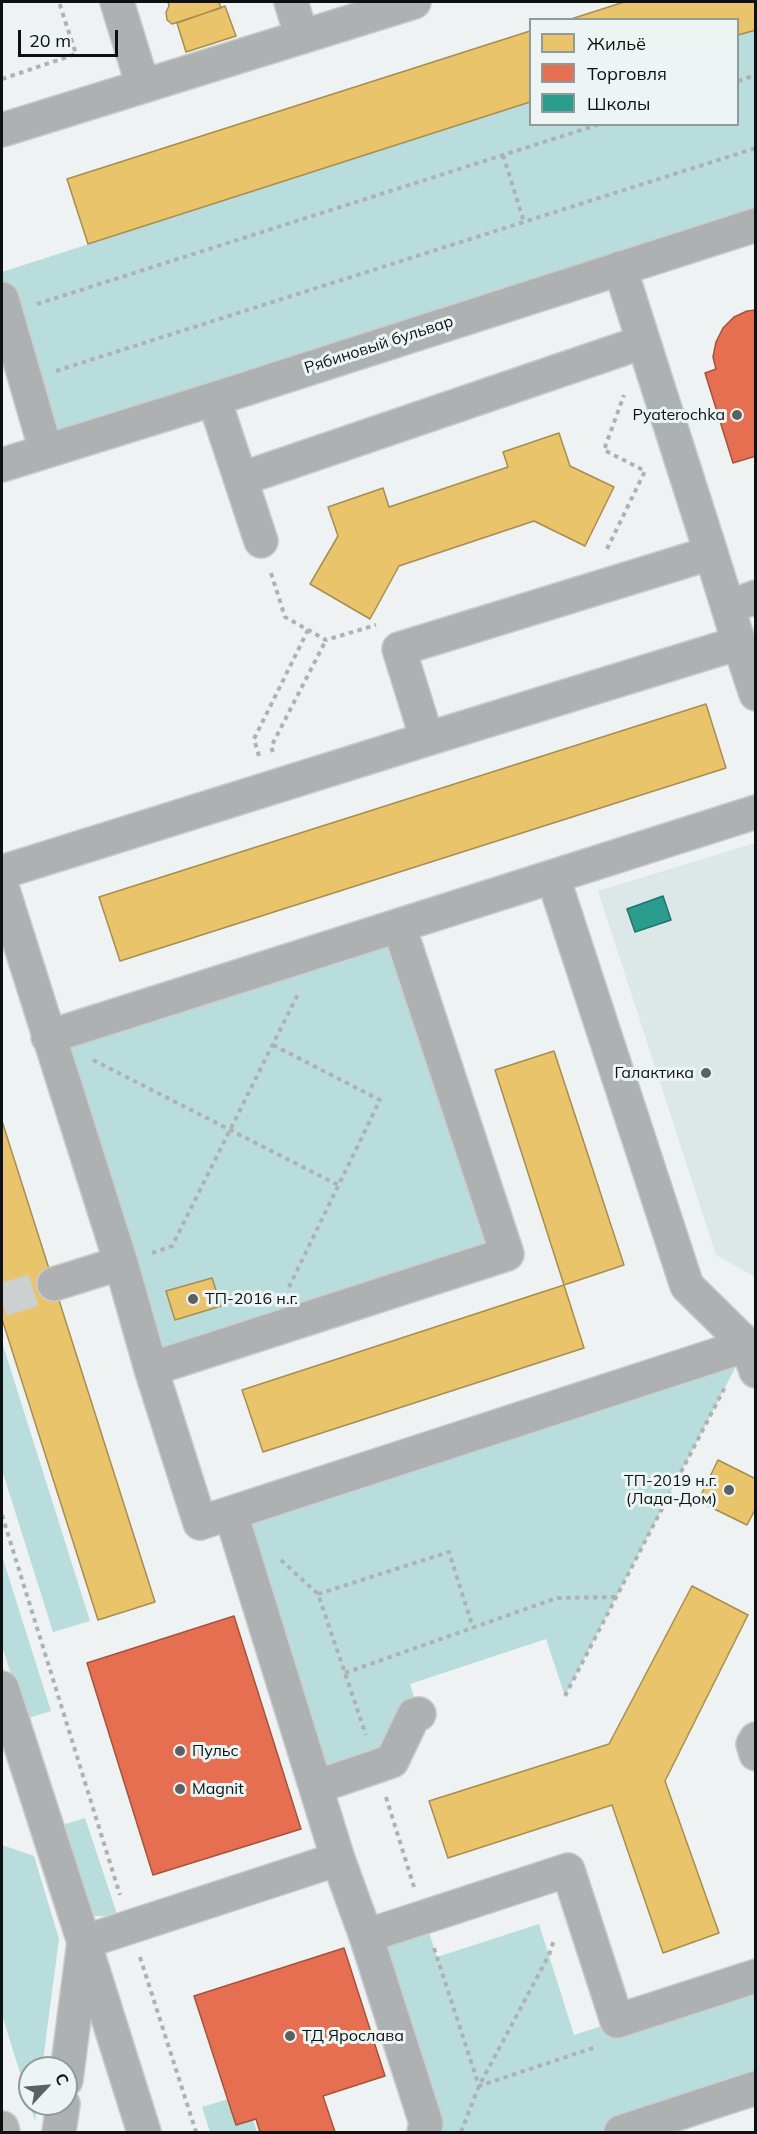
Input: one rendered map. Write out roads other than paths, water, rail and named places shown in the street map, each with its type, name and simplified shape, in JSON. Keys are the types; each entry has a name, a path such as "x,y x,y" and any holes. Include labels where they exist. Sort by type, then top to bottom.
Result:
{"main road":[{"path":"2,2128 3,2133"}],"street":[{"path":"117,2 143,86"},
{"path":"291,2 302,37"},
{"path":"2,130 414,2"},
{"name":"Рябиновый бульвар","path":"2,465 756,225"},
{"path":"620,268 711,552 742,602 739,643 756,694"},
{"path":"4,306 46,451"},
{"path":"241,479 643,342"},
{"path":"214,399 261,541"},
{"path":"427,740 399,649 711,552"},
{"path":"2,872 739,643"},
{"path":"48,1037 756,812"},
{"path":"2,887 121,1263 200,1523 751,1358 687,1286 553,877"},
{"path":"152,1369 507,1254 399,926"},
{"path":"54,1284 121,1263"},
{"path":"231,1514 338,1859 366,1936 426,2123 423,2133"},
{"path":"2,1688 144,2133"},
{"path":"316,1786 392,1761 414,1715 419,1714"},
{"path":"756,1739 753,1744 756,1754"},
{"path":"84,1942 338,1859"},
{"path":"366,1936 568,1870 617,2021 756,1976"},
{"path":"69,2056 84,1942"},
{"path":"621,2133 756,2088"},
{"path":"59,2133 61,2116"}],"tunnel":[{"path":"2,1300 54,1284"}],"place":[{"name":"Pyaterochka","path":"737,415"},
{"name":"Галактика","path":"706,1073"},
{"name":"ТП-2016 н.г.","path":"193,1299"},
{"name":"ТП-2019 н.г. (Лада-Дом)","path":"729,1490"},
{"name":"Пульс","path":"180,1751"},
{"name":"Magnit","path":"180,1789"},
{"name":"ТД Ярослава","path":"290,2036"}]}
